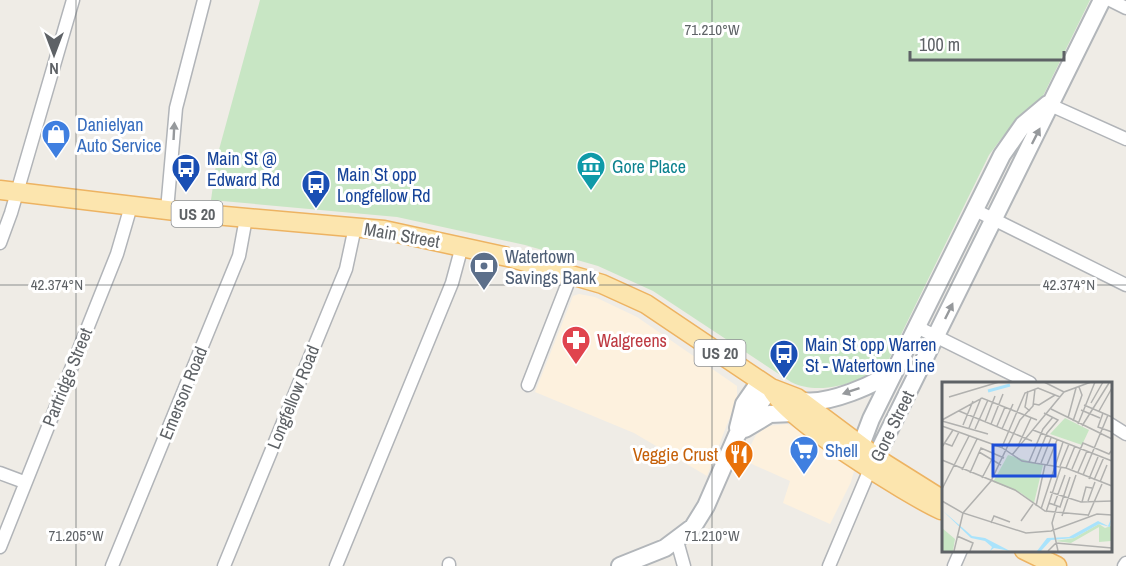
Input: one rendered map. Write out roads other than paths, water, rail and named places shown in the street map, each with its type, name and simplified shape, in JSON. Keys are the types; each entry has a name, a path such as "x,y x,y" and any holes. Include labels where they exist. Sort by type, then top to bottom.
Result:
{"main road":[{"name":"Main Street","path":"8,191 246,218 355,226 462,246 572,274 611,287 646,304 765,384 776,398 797,407 942,511"},
{"name":"Main Street","path":"870,458 942,499"},
{"path":"1028,551 1057,566"}],"street":[{"path":"0,243 8,191 73,0"},
{"path":"167,210 176,108 204,0"},
{"name":"Gore Street","path":"870,458 937,336 1041,126 1048,104 1102,0"},
{"path":"1110,0 1126,8"},
{"path":"1048,104 1126,139"},
{"name":"Gore Street","path":"870,458 868,425 975,210 1011,139 1030,118 1048,104"},
{"name":"Partridge Street","path":"0,547 122,240 131,206"},
{"path":"975,210 1126,285"},
{"name":"Emerson Road","path":"112,566 239,256 246,218"},
{"name":"Longfellow Road","path":"224,566 346,269 355,226"},
{"path":"336,566 452,283 462,246"},
{"path":"528,385 572,274"},
{"path":"917,327 1028,382"},
{"path":"737,435 766,416 867,385 896,368"},
{"path":"620,566 677,541 700,517 737,435 765,384"},
{"path":"1111,425 1126,434"},
{"path":"829,566 870,458"},
{"path":"0,472 24,482"},
{"path":"677,541 684,566"},
{"path":"954,566 960,551"}],"place":[{"name":"Danielyan Auto Service","path":"56,160"},
{"name":"Gore Place","path":"591,192"},
{"name":"Main St @ Edward Rd","path":"186,194"},
{"name":"Main St opp Longfellow Rd","path":"316,210"},
{"name":"Watertown Savings Bank","path":"484,292"},
{"name":"Walgreens","path":"576,366"},
{"name":"Main St opp Warren St - Watertown Line","path":"784,380"},
{"name":"Shell","path":"804,476"},
{"name":"Veggie Crust","path":"739,480"}]}
